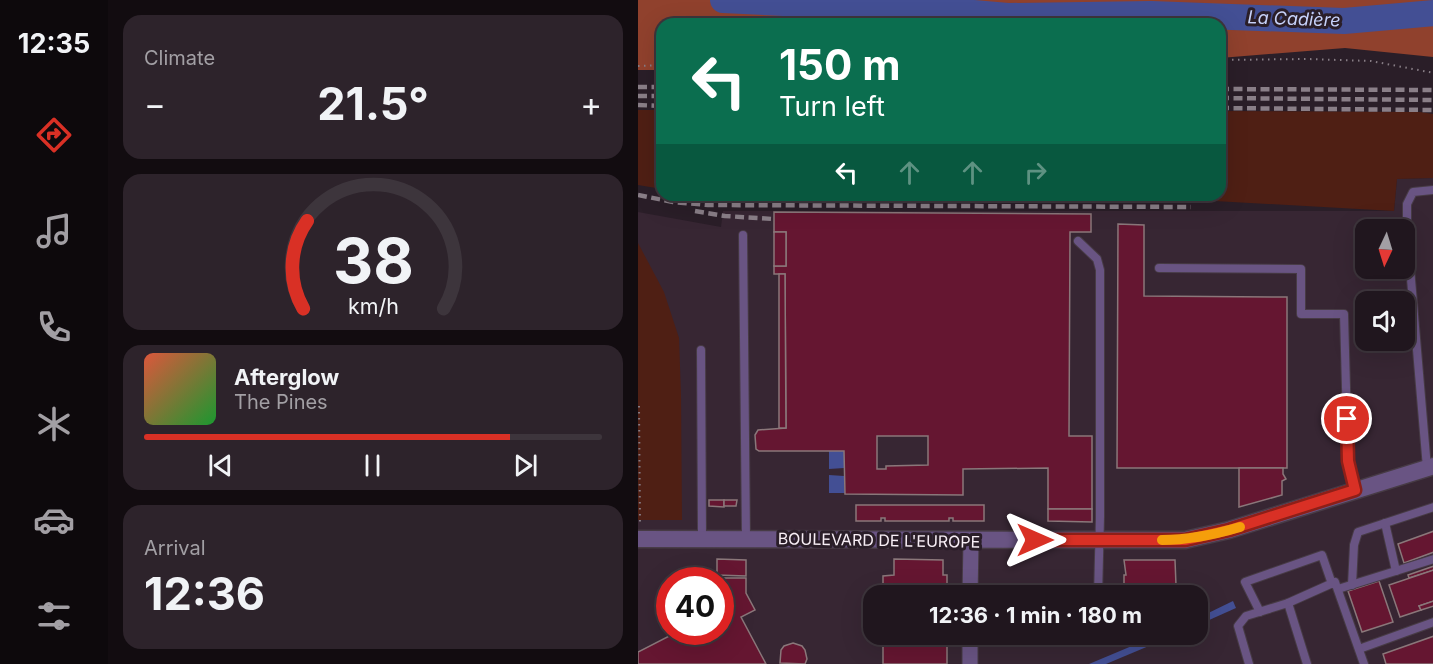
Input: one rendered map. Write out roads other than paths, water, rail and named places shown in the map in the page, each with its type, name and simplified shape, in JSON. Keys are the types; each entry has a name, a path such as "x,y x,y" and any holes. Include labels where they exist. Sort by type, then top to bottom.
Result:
{"street":[{"name":"BOULEVARD DE L'EUROPE","path":"639,531 702,539 1185,540 1206,537 1430,467"},
{"path":"970,585 971,541"},
{"path":"970,645 970,664"}],"lane":[{"path":"1430,467 1407,232 1407,204 1413,192 1433,190"},
{"path":"743,235 746,539"},
{"path":"1078,241 1097,259 1100,270 1098,585"},
{"path":"1159,267 1301,269 1301,314 1344,314 1348,461 1355,490"},
{"path":"701,350 702,539"},
{"path":"1352,585 1354,545 1358,532 1433,507"},
{"path":"1385,523 1396,571"},
{"path":"1260,612 1245,582 1322,555 1364,664"},
{"path":"1250,664 1238,626 1246,616 1433,559"},
{"path":"1288,603 1307,664"},
{"path":"1359,649 1433,622"}],"water":[{"path":"829,451 844,451 844,468 829,469"},
{"path":"829,475 844,476 845,493 829,493"},
{"path":"1233,601 1236,608 1208,621 1208,613"},
{"path":"1134,645 1151,645 1106,664 1089,664"}],"waterway":[{"name":"La Cadière","path":"723,0 1008,16 1151,14 1344,21 1434,13"}],"railway":[{"path":"638,87 656,87"},
{"path":"1226,89 1434,90"},
{"path":"638,96 656,96"},
{"path":"1226,98 1434,100"},
{"path":"638,105 656,106"},
{"path":"1226,108 1434,110"},
{"path":"638,195 656,199"},
{"path":"668,201 708,205 1191,207"},
{"path":"695,211 725,216 773,219"}]}
